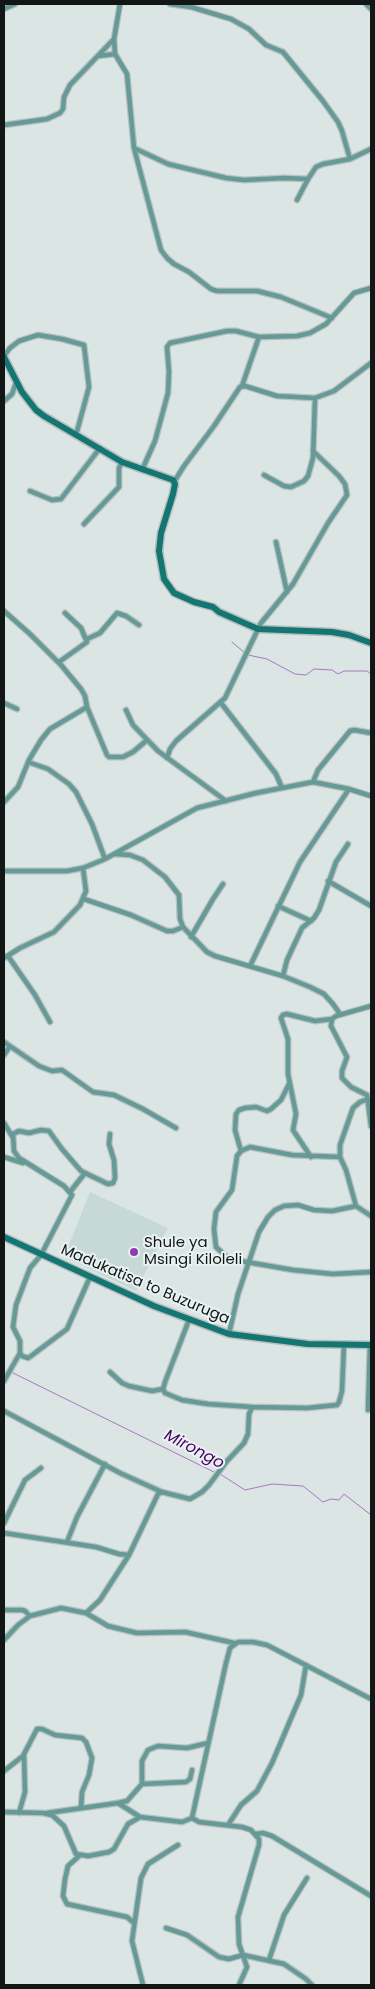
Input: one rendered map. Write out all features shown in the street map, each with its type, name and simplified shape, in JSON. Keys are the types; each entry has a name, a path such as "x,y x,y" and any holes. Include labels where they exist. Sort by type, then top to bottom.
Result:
{"street":[{"path":"4,9 15,4"},
{"path":"120,4 114,39 115,54 125,70 134,148 157,240 167,258 211,289 218,291 257,291 281,297 332,318"},
{"path":"170,4 196,8 231,19 249,29 266,45 283,52 338,122 350,159"},
{"path":"368,4 371,9"},
{"path":"4,125 47,119 60,114 63,109 64,97 70,85 114,39"},
{"path":"98,56 115,54"},
{"path":"134,148 168,164 226,178 244,180 308,179"},
{"path":"297,200 316,167 350,159 371,149"},
{"path":"142,470 154,441 168,393 168,345 227,331 236,331 258,338 310,334 332,318 354,293 371,288"},
{"path":"76,435 89,387 84,345 38,335 19,341 10,348 4,357 16,383 36,410 76,435 122,462 172,479 174,482"},
{"path":"258,338 242,386 174,482 159,542 161,572 167,586 184,598 212,607 258,629 332,632 349,635 371,643"},
{"path":"242,386 277,396 315,398 334,391 371,363"},
{"path":"4,401 12,394 16,383"},
{"path":"264,475 284,486 296,485 308,476 313,451 315,398"},
{"path":"30,491 52,500 61,499 100,448"},
{"path":"167,758 170,749 176,741 221,703 229,692 258,629 269,611 287,592 301,573 328,523 347,495 345,484 339,476 313,451"},
{"path":"84,524 120,486 119,468 122,462"},
{"path":"276,542 287,592"},
{"path":"4,611 30,634 82,689 87,707 109,757 129,755 147,740"},
{"path":"65,613 81,628 87,639"},
{"path":"58,662 82,647 87,642 87,639 100,633 117,613 126,616 139,625"},
{"path":"4,703 17,709"},
{"path":"221,703 276,774 282,788"},
{"path":"4,802 18,787 28,762 40,740 50,729 87,707"},
{"path":"126,710 133,725 147,740 167,758 226,801"},
{"path":"313,782 318,770 350,731 371,733"},
{"path":"28,762 48,769 72,788 92,824 105,859"},
{"path":"4,871 67,871 83,868 105,859 187,813 208,805 282,788 313,782 349,788 371,796"},
{"path":"250,966 300,862 349,788"},
{"path":"283,976 287,960 302,928 311,921 319,910 336,862 348,844"},
{"path":"114,854 136,857 165,877 178,895 180,919 183,928 214,956 283,976 324,994 334,1004 340,1014"},
{"path":"50,1022 35,995 6,957 20,948 54,932 69,917 84,899 86,891 83,868"},
{"path":"328,882 371,906"},
{"path":"191,937 224,884"},
{"path":"84,899 131,915 167,931 183,928"},
{"path":"278,906 311,921"},
{"path":"311,1157 292,1130 296,1118 290,1083 288,1039 282,1016 287,1014 315,1021 332,1019 340,1014 371,1006"},
{"path":"332,1019 331,1026 347,1057 342,1070 342,1078 351,1087 365,1094 368,1099 371,1126"},
{"path":"4,1042 39,1066 52,1072 62,1070 93,1092 114,1095 176,1128"},
{"path":"4,1055 10,1046"},
{"path":"241,1151 235,1130 236,1114 239,1110 245,1108 256,1107 267,1111 271,1109 281,1100 290,1083"},
{"path":"356,1206 346,1170 340,1157 340,1145 353,1108 360,1102 368,1099"},
{"path":"4,1123 13,1137 14,1151 24,1163"},
{"path":"13,1137 14,1133 19,1131 29,1133 41,1130 49,1131 62,1149 85,1173 108,1184 114,1182 115,1163 109,1144 110,1134"},
{"path":"340,1157 311,1157 250,1147 241,1151 236,1161 232,1190 216,1212 214,1240 216,1247 225,1257 293,1270 333,1274 371,1272"},
{"path":"4,1157 24,1163 64,1186 70,1192 71,1198 41,1255 30,1268 16,1305 13,1321 20,1341 20,1352 4,1381"},
{"path":"70,1192 85,1173"},
{"path":"229,1334 232,1313 259,1232 268,1217 275,1210 284,1206 298,1205 314,1210 356,1206 371,1216"},
{"name":"Madukatisa to Buzuruga","path":"4,1237 189,1320 229,1334 280,1342 371,1345"},
{"path":"20,1352 22,1356 28,1358 65,1332 90,1277"},
{"path":"163,1389 189,1320"},
{"path":"163,1389 169,1396 208,1404 252,1408 307,1408 337,1405 340,1402 342,1391 344,1344"},
{"path":"368,1410 371,1345"},
{"path":"110,1372 122,1383 129,1386 152,1391 163,1389"},
{"path":"4,1411 162,1492 190,1499 202,1492 215,1478 226,1461 244,1443 248,1434 252,1408"},
{"path":"67,1542 76,1517 105,1464"},
{"path":"4,1523 25,1480 41,1468"},
{"path":"86,1613 100,1600 129,1555 156,1498 162,1492"},
{"path":"4,1533 96,1547 129,1555"},
{"path":"4,1640 18,1625 30,1616 61,1608 86,1613 108,1626 137,1633 185,1632 234,1643 243,1641 267,1646 371,1700"},
{"path":"4,1610 25,1610 30,1616"},
{"path":"192,1818 226,1663 230,1648 234,1643"},
{"path":"228,1825 241,1805 257,1790 275,1758 301,1695 306,1666"},
{"path":"4,1771 24,1755 37,1729 42,1729 55,1735 80,1737 84,1739 90,1749 92,1758 89,1775 82,1792 82,1808"},
{"path":"4,1812 44,1813 128,1801 142,1784 142,1762 148,1750 158,1746 187,1748 208,1743"},
{"path":"19,1813 25,1792 24,1755"},
{"path":"142,1784 186,1782 190,1779 192,1770"},
{"path":"118,1803 140,1817 182,1822 192,1818"},
{"path":"44,1813 52,1815 60,1822 73,1850 79,1856"},
{"path":"134,1924 127,1917 67,1904 63,1896 68,1866 79,1856 109,1852 114,1849 131,1822 140,1817"},
{"path":"192,1818 199,1822 242,1827 256,1834 259,1839 259,1845 238,1917 239,1944 247,1967 239,1985"},
{"path":"256,1834 263,1833 272,1836 371,1896"},
{"path":"143,1985 132,1941 142,1872 152,1860 178,1846"},
{"path":"269,1960 284,1916 307,1878"},
{"path":"166,1928 189,1936 219,1957 229,1959 243,1955 288,1966 312,1985"}],"shaded area":[{"path":"90,1192 168,1228 136,1291 64,1257"}],"waterway":[{"path":"232,642 245,653"},
{"path":"248,655 267,659 295,674 306,675 314,669 332,670 338,674 344,671 367,671 371,674"},
{"name":"Mirongo","path":"11,1372 216,1473"},
{"name":"Mirongo","path":"220,1474 245,1490 272,1484 303,1486 323,1502 331,1499 339,1500 344,1494 371,1515"}],"place":[{"name":"Shule ya Msingi Kiloleli","path":"134,1252"}]}
